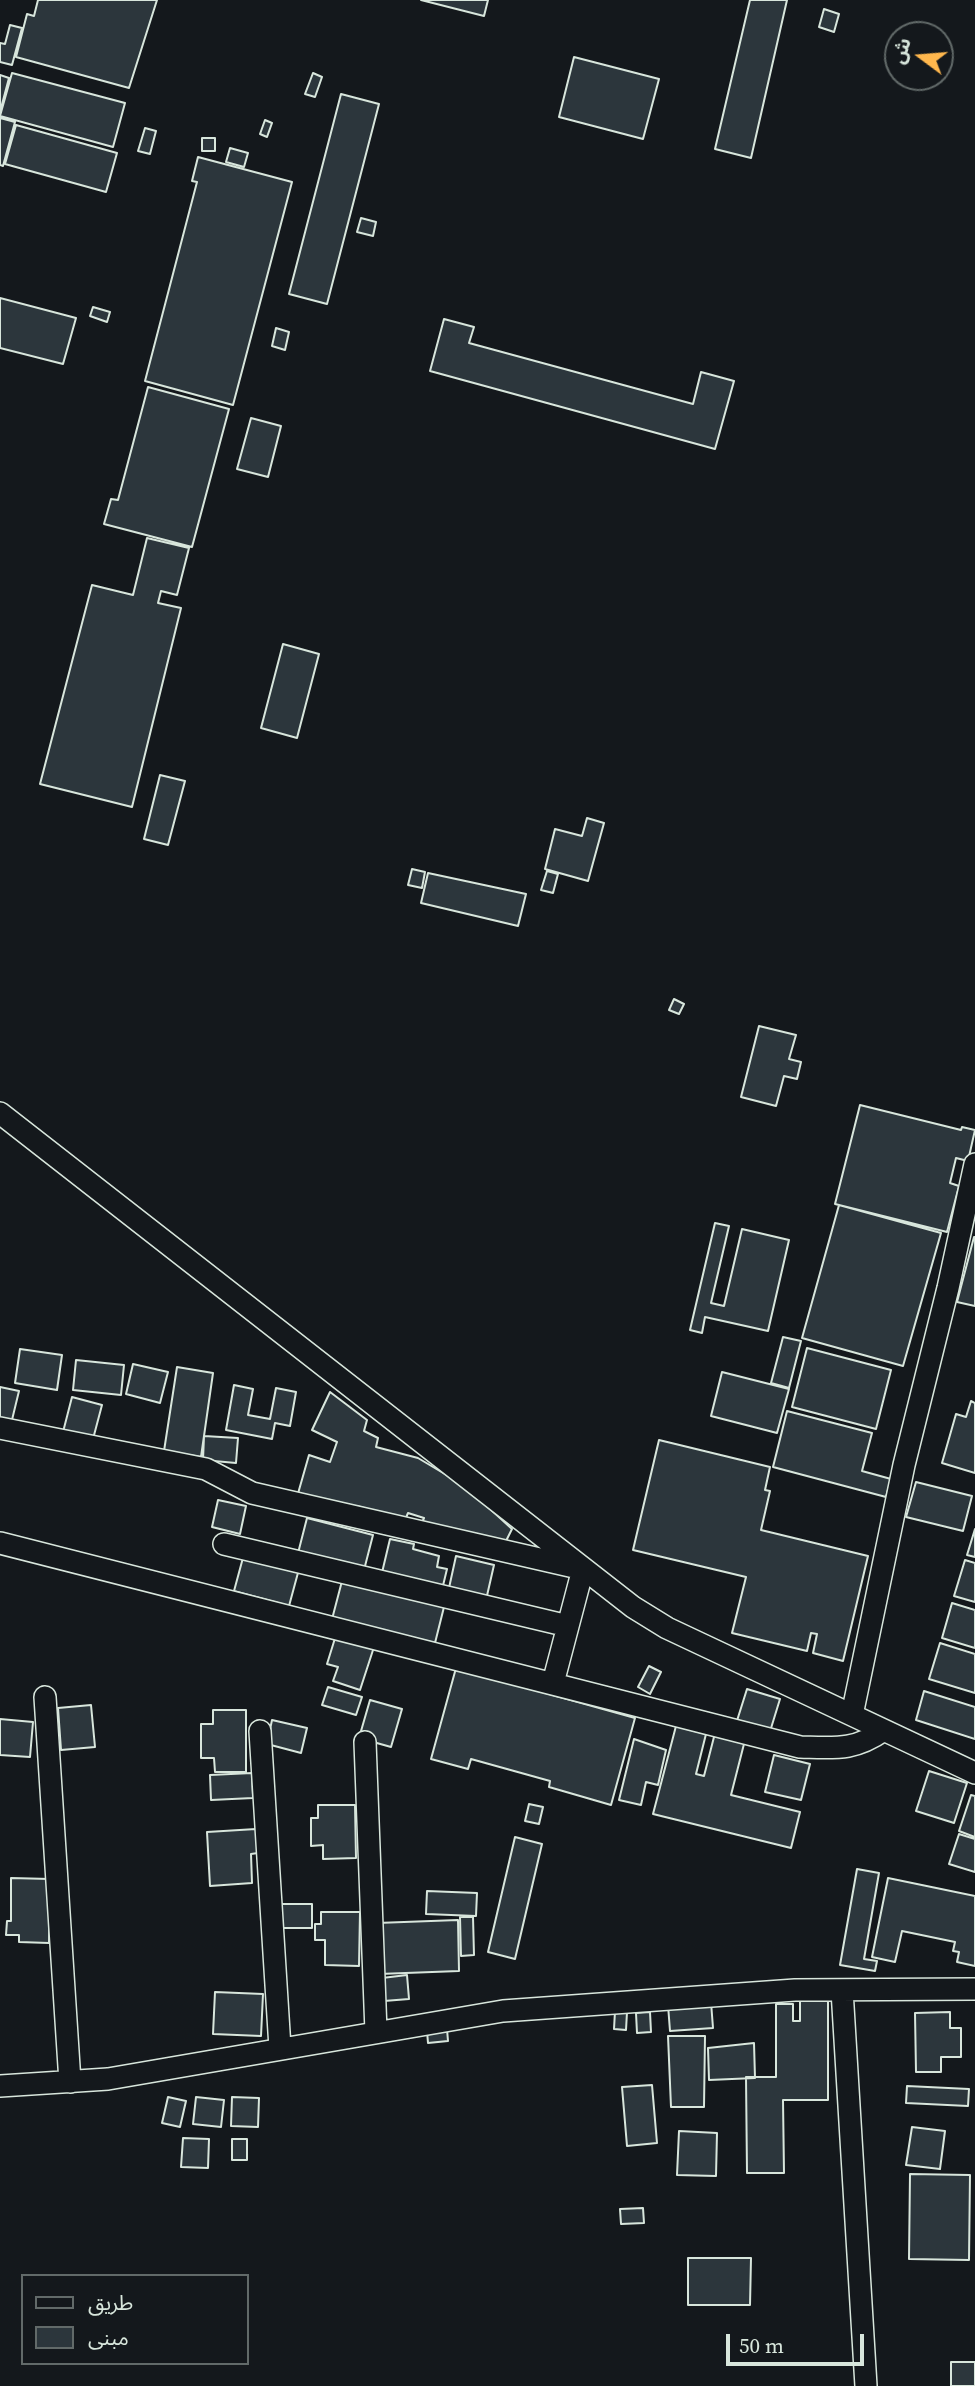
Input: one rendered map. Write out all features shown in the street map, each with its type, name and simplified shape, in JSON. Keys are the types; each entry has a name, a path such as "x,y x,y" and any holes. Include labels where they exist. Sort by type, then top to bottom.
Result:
{"street":[{"path":"0,1112 633,1607 667,1628 975,1773"},
{"path":"852,1715 904,1465 948,1288 975,1164"},
{"path":"0,1428 206,1469 252,1493 583,1569"},
{"path":"0,1543 800,1747 843,1748 862,1745 884,1730"},
{"path":"224,1544 568,1626"},
{"path":"553,1683 583,1569"},
{"path":"45,1697 70,2082"},
{"path":"260,1731 280,2048"},
{"path":"365,1742 376,2032"},
{"path":"0,2086 108,2079 503,2011 795,1990 975,1989"},
{"path":"842,1990 866,2386"}],"building":[{"path":"38,0 157,0 129,88 16,57 27,14 34,16"},
{"path":"421,0 488,0 484,16"},
{"path":"750,0 787,0 751,158 715,149"},
{"path":"824,9 839,14 834,32 819,27"},
{"path":"10,25 22,28 12,65 0,62 0,43 5,44"},
{"path":"574,57 659,79 643,139 559,117"},
{"path":"12,73 125,103 113,147 0,116"},
{"path":"313,73 322,77 315,97 305,94"},
{"path":"0,75 9,78 0,112"},
{"path":"341,94 379,104 327,304 289,294"},
{"path":"0,118 15,122 3,166 0,165"},
{"path":"265,120 272,123 267,137 260,134"},
{"path":"16,125 117,153 106,192 5,164"},
{"path":"145,128 156,131 150,154 138,151"},
{"path":"202,138 215,138 215,151 202,151"},
{"path":"230,148 248,153 244,167 226,162"},
{"path":"198,157 292,182 233,405 145,381 197,182 192,181"},
{"path":"361,218 376,222 373,236 357,232"},
{"path":"0,298 76,318 63,364 0,348"},
{"path":"93,307 110,312 107,322 90,316"},
{"path":"444,319 474,327 469,343 693,404 701,372 734,381 715,449 430,371"},
{"path":"276,328 289,332 285,350 272,346"},
{"path":"148,387 229,409 192,547 104,524 111,499 118,500"},
{"path":"251,418 281,426 268,477 237,469"},
{"path":"147,538 189,548 177,595 161,591 158,603 181,608 132,807 40,784 92,585 133,595"},
{"path":"283,644 319,654 297,738 261,728"},
{"path":"160,775 185,781 168,845 144,839"},
{"path":"587,818 604,823 588,881 545,869 555,829 582,836"},
{"path":"412,869 425,872 422,888 408,885"},
{"path":"547,871 558,874 553,893 541,890"},
{"path":"428,873 526,894 518,926 421,903"},
{"path":"674,999 684,1004 679,1014 669,1010"},
{"path":"759,1026 796,1035 789,1059 801,1062 797,1079 784,1076 776,1106 741,1097"},
{"path":"860,1105 961,1130 962,1127 975,1130 968,1161 956,1158 950,1183 959,1186 947,1232 835,1204"},
{"path":"839,1205 941,1233 903,1366 802,1338"},
{"path":"715,1223 729,1226 711,1303 724,1306 742,1229 789,1240 768,1331 705,1317 702,1333 690,1330"},
{"path":"975,1237 975,1306 957,1302"},
{"path":"783,1337 801,1341 789,1388 771,1383"},
{"path":"807,1348 891,1370 876,1429 792,1407"},
{"path":"20,1349 62,1355 57,1390 15,1383"},
{"path":"76,1360 124,1365 121,1395 73,1390"},
{"path":"133,1364 168,1372 160,1403 126,1394"},
{"path":"177,1367 213,1373 201,1457 164,1451"},
{"path":"722,1372 789,1389 777,1433 711,1416"},
{"path":"234,1385 253,1389 248,1415 270,1419 276,1388 296,1392 290,1426 275,1423 272,1439 226,1430"},
{"path":"0,1387 19,1391 11,1424 0,1421"},
{"path":"330,1392 367,1420 364,1431 378,1438 376,1447 418,1458 465,1486 512,1529 504,1545 421,1525 424,1518 408,1513 405,1520 357,1506 355,1511 297,1497 309,1455 330,1462 337,1442 312,1430"},
{"path":"72,1397 102,1405 93,1439 63,1432"},
{"path":"971,1401 975,1403 975,1473 942,1463 956,1414 966,1417"},
{"path":"787,1411 872,1433 862,1471 891,1479 886,1497 773,1467"},
{"path":"204,1436 238,1438 236,1463 203,1460"},
{"path":"659,1440 770,1467 765,1490 770,1491 761,1530 868,1556 843,1661 813,1653 817,1634 811,1633 807,1651 732,1633 746,1577 633,1550"},
{"path":"916,1482 972,1496 963,1531 906,1517"},
{"path":"218,1500 246,1506 240,1534 212,1527"},
{"path":"307,1518 373,1535 364,1570 296,1561"},
{"path":"975,1529 975,1557 967,1555"},
{"path":"390,1539 414,1544 413,1549 439,1556 437,1567 447,1569 441,1594 380,1581"},
{"path":"244,1554 299,1569 289,1606 234,1591"},
{"path":"456,1556 494,1565 486,1600 447,1597"},
{"path":"965,1560 975,1563 975,1602 954,1596"},
{"path":"342,1581 444,1607 435,1643 394,1633 393,1638 331,1623"},
{"path":"952,1603 975,1610 975,1648 942,1638"},
{"path":"336,1635 374,1647 360,1690 333,1681 338,1667 327,1664"},
{"path":"940,1643 975,1654 975,1693 929,1679"},
{"path":"649,1666 661,1672 650,1694 638,1687"},
{"path":"456,1668 635,1718 611,1805 549,1787 550,1781 471,1759 468,1769 431,1759"},
{"path":"328,1687 362,1697 356,1715 322,1705"},
{"path":"747,1689 780,1699 768,1738 735,1727"},
{"path":"924,1691 975,1707 975,1739 916,1720"},
{"path":"370,1700 402,1709 391,1747 359,1738"},
{"path":"91,1705 95,1747 61,1750 58,1708"},
{"path":"213,1710 246,1710 246,1772 215,1772 214,1758 201,1758 201,1724 213,1724"},
{"path":"0,1719 33,1722 30,1757 0,1755"},
{"path":"272,1720 307,1728 301,1753 267,1744"},
{"path":"676,1726 706,1734 696,1774 704,1776 715,1733 745,1740 731,1795 800,1812 791,1848 653,1814"},
{"path":"634,1739 666,1750 658,1785 646,1782 641,1805 619,1800"},
{"path":"774,1755 810,1764 801,1800 765,1792"},
{"path":"929,1771 967,1783 954,1823 916,1811"},
{"path":"252,1773 253,1798 211,1800 210,1775"},
{"path":"971,1795 975,1796 975,1837 959,1831"},
{"path":"529,1804 543,1807 539,1824 525,1821"},
{"path":"318,1805 355,1805 356,1858 323,1859 323,1845 311,1846 311,1818 318,1818"},
{"path":"256,1829 258,1853 251,1854 252,1883 210,1886 207,1832"},
{"path":"959,1834 975,1839 975,1872 949,1864"},
{"path":"515,1837 542,1844 515,1959 488,1952"},
{"path":"857,1869 879,1873 864,1959 877,1961 875,1971 840,1965"},
{"path":"11,1878 50,1879 49,1943 19,1942 19,1935 6,1935 7,1921 11,1921"},
{"path":"888,1878 975,1896 975,1966 957,1962 959,1952 953,1951 955,1942 902,1931 895,1962 872,1957"},
{"path":"427,1891 477,1893 476,1916 426,1914"},
{"path":"273,1904 312,1904 312,1928 274,1928"},
{"path":"321,1912 360,1912 359,1966 325,1965 325,1940 315,1940 315,1924 321,1924"},
{"path":"460,1917 473,1917 474,1955 461,1956"},
{"path":"458,1920 459,1971 379,1974 377,1923"},
{"path":"407,1975 409,1999 384,2001 382,1978"},
{"path":"215,1992 263,1994 261,2036 213,2034"},
{"path":"800,2001 828,2001 828,2100 783,2100 784,2173 747,2173 746,2077 776,2077 776,2004 793,2004 793,2021 800,2021"},
{"path":"711,2002 713,2028 670,2031 668,2005"},
{"path":"615,2011 627,2012 626,2030 614,2029"},
{"path":"650,2012 651,2032 637,2033 636,2013"},
{"path":"950,2012 950,2028 961,2028 961,2057 941,2057 941,2072 916,2072 915,2013"},
{"path":"447,2029 448,2041 428,2043 427,2031"},
{"path":"668,2036 705,2036 704,2107 671,2107"},
{"path":"754,2043 755,2078 709,2080 708,2048"},
{"path":"652,2085 657,2143 627,2146 622,2087"},
{"path":"907,2086 969,2089 968,2106 906,2103"},
{"path":"168,2097 186,2101 180,2127 162,2123"},
{"path":"196,2097 224,2100 221,2127 193,2124"},
{"path":"232,2097 259,2098 258,2127 231,2126"},
{"path":"912,2127 945,2131 940,2169 906,2165"},
{"path":"679,2131 717,2133 716,2176 677,2175"},
{"path":"183,2138 209,2139 208,2168 181,2167"},
{"path":"232,2139 247,2139 247,2160 232,2160"},
{"path":"910,2174 970,2175 969,2260 909,2259"},
{"path":"643,2208 644,2223 621,2224 620,2209"},
{"path":"688,2258 751,2258 750,2305 688,2305"},
{"path":"951,2362 975,2362 975,2386 951,2386"}]}
